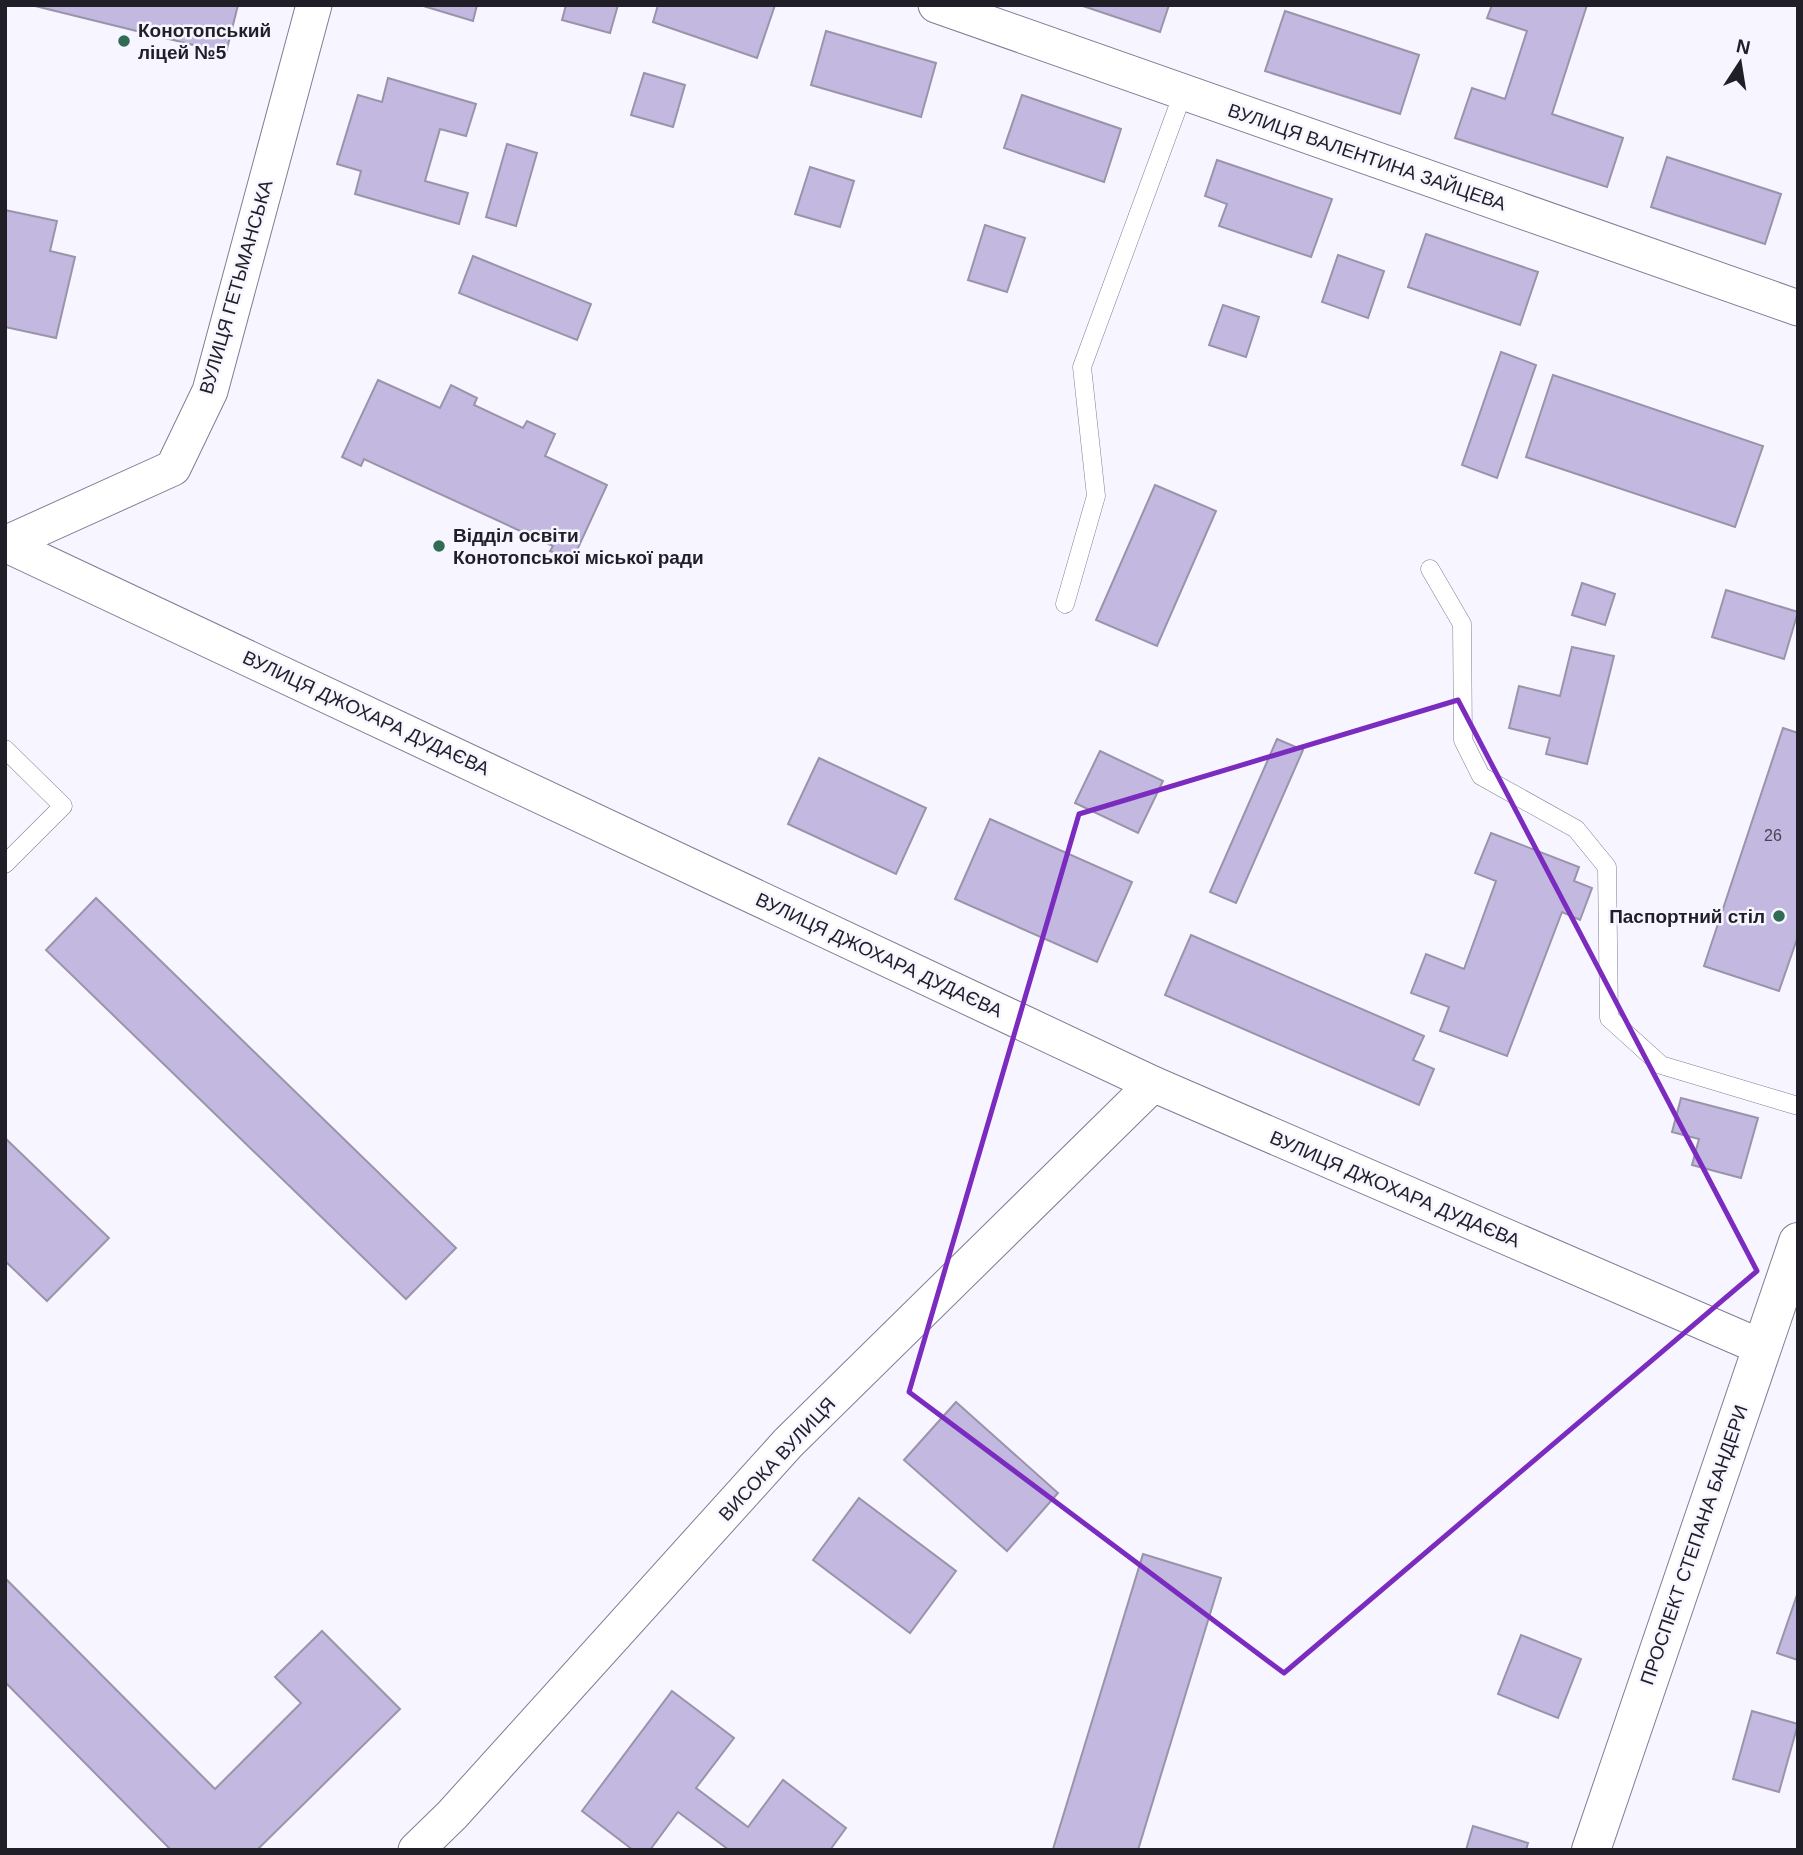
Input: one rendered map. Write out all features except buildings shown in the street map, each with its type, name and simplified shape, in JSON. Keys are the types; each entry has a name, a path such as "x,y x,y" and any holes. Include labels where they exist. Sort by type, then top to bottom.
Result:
{"main road":[{"name":"ПРОСПЕКТ СТЕПАНА БАНДЕРИ","path":"1591,1850 1798,1242"}],"street":[{"name":"ВУЛИЦЯ ГЕТЬМАНСЬКА","path":"5,544 173,468 210,391 314,5"},
{"name":"ВУЛИЦЯ ВАЛЕНТИНА ЗАЙЦЕВА","path":"936,5 1798,308"},
{"name":"ВУЛИЦЯ ДЖОХАРА ДУДАЄВА","path":"5,544 1153,1084 1761,1347"},
{"name":"ВИСОКА ВУЛИЦЯ","path":"416,1850 452,1815 788,1443 1153,1084"}],"lane":[{"path":"1065,604 1096,496 1082,367 1183,93"},
{"path":"1430,569 1462,624 1463,740 1481,776 1576,829 1607,867 1609,1018 1661,1065 1798,1106"},
{"path":"5,749 63,806 5,864"}],"highlighted area":[{"path":"1458,700 1757,1271 1284,1673 909,1392 1079,814"}],"place":[{"name":"Конотопський ліцей №5","path":"124,41"},
{"name":"Відділ освіти Конотопської міської ради","path":"439,546"},
{"name":"Паспортний стіл","path":"1779,916"}]}
